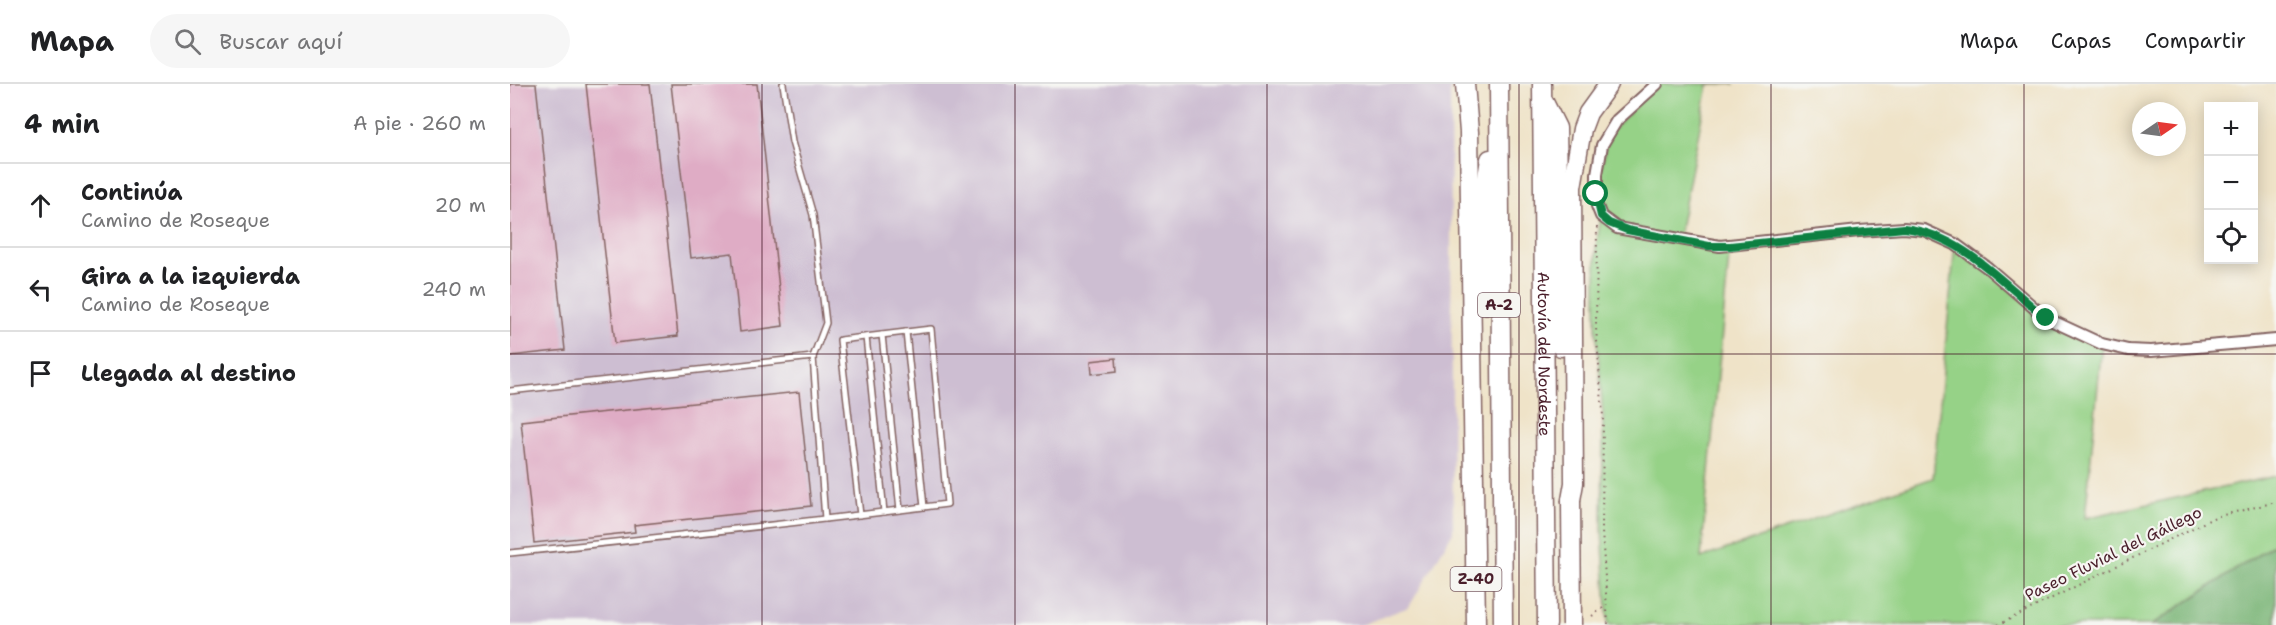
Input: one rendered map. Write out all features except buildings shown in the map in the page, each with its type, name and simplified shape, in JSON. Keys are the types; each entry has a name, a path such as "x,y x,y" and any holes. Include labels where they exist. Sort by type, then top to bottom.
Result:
{"highway":[{"path":"1465,84 1469,132 1474,474"},
{"path":"1571,500 1574,483 1572,178 1582,129 1588,112 1609,84"},
{"name":"Z-40","path":"1476,625 1474,474 1481,410 1485,191 1499,89"},
{"name":"A-2","path":"1499,89 1503,625"},
{"path":"1542,91 1557,128 1561,346 1568,483 1571,500 1572,625"},
{"name":"Autovía del Nordeste","path":"1542,91 1547,625"}],"street":[{"path":"1657,84 1623,114 1602,145 1596,184 1597,206 1601,216 1609,223 1627,230 1720,246 1859,231 1904,228 1923,230 1955,244 1988,268 2046,318 2102,344 2128,350 2151,351 2276,340"}],"lane":[{"path":"783,84 792,142 813,215 826,323 813,357 825,519"},
{"path":"510,554 860,515 947,504 931,329 840,340 860,515"},
{"path":"906,332 924,507"},
{"path":"882,335 900,510"},
{"path":"866,337 884,512"},
{"path":"510,391 813,357"}],"path":[{"path":"1601,216 1596,248 1596,328 1603,416 1602,531 1608,625"},
{"name":"Paseo Fluvial del Gállego","path":"1998,625 2206,521 2276,502"},
{"path":"1592,616 1608,605"}],"shaded area":[{"path":"510,84 1450,84 1453,532 1409,607 1361,625 510,625"}],"green space":[{"path":"1657,84 1735,84 1708,85 1678,239 1730,246 1701,558 1933,478 1955,244 2046,318 2102,344 2085,518 2276,476 2276,543 2152,625 1608,625 1602,531 1603,416 1596,328 1596,248 1601,216 1596,194 1608,134"},
{"path":"2276,543 2276,625 2152,625"}],"route":[{"path":"1596,194 1601,216 1617,228 1709,246 1730,246 1859,231 1904,228 1923,230 1955,244 1988,268 2046,318"}]}
